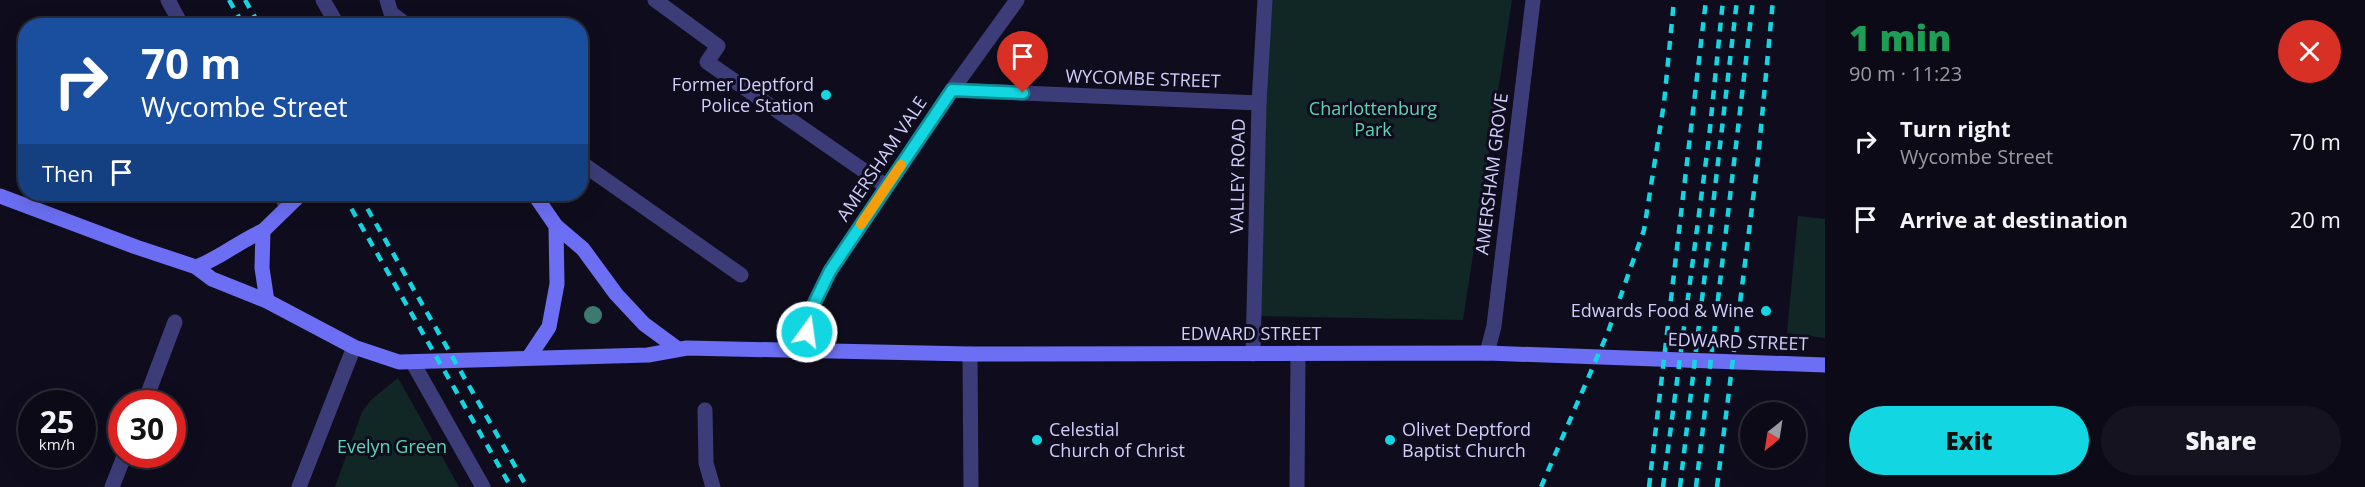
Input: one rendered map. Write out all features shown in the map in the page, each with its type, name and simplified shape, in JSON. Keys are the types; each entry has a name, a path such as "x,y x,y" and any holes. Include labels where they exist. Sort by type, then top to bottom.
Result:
{"street":[{"path":"168,0 178,18"},
{"path":"323,0 333,18"},
{"path":"387,0 391,13 398,18"},
{"path":"656,0 718,46 707,62 886,186"},
{"name":"AMERSHAM VALE","path":"803,352 810,312 822,284 886,186 1017,0"},
{"name":"VALLEY ROAD","path":"1253,354 1259,103 1265,0"},
{"name":"AMERSHAM GROVE","path":"1487,352 1494,326 1533,0"},
{"name":"WYCOMBE STREET","path":"952,90 1259,103"},
{"path":"588,168 741,275"},
{"name":"EDWARD STREET","path":"0,196 136,248 196,267 212,279 267,300 354,347 399,362 648,355 678,349 970,354 1487,352 1825,365"},
{"path":"267,300 262,268 263,231 282,201"},
{"path":"539,201 556,226 583,249 616,294 644,324 678,349"},
{"path":"530,357 549,327 557,284 556,226"},
{"path":"196,267 214,260 246,238 263,231"},
{"path":"149,390 175,322"},
{"path":"299,487 354,347"},
{"path":"1297,487 1298,353"},
{"path":"970,354 971,487"},
{"path":"413,363 483,487"},
{"path":"705,410 706,463 713,487"},
{"path":"112,487 119,468"}],"green space":[{"name":"Charlottenburg Park","path":"1259,0 1512,0 1463,320 1256,316"},
{"path":"1798,216 1825,219 1825,338 1787,333"},
{"name":"Evelyn Green","path":"398,378 459,487 335,487 362,412 371,400"}],"railway":[{"path":"229,0 239,18"},
{"path":"245,0 255,18"},
{"path":"1541,487 1608,332 1644,230 1664,103 1674,0"},
{"path":"1649,487 1706,0"},
{"path":"1663,487 1709,138 1723,0"},
{"path":"1680,487 1737,0"},
{"path":"1696,487 1753,0"},
{"path":"1717,487 1758,159 1773,0"},
{"path":"347,201 511,487"},
{"path":"363,201 527,487"}],"slow traffic":[{"path":"861,224 901,165"}],"place":[{"name":"Former Deptford Police Station","path":"826,95"},
{"name":"Edwards Food & Wine","path":"1766,311"},
{"name":"Celestial Church of Christ","path":"1037,440"},
{"name":"Olivet Deptford Baptist Church","path":"1390,440"}],"route":[{"path":"807,332 810,312 822,284 952,90 1023,93"}]}
